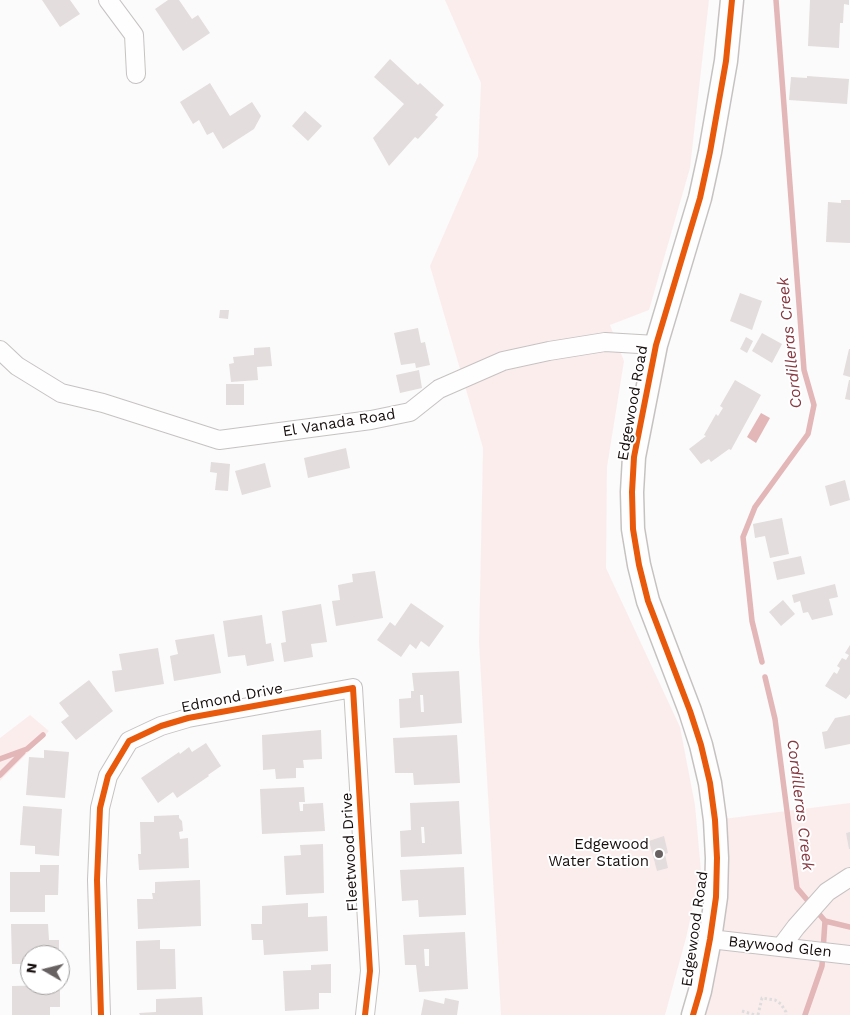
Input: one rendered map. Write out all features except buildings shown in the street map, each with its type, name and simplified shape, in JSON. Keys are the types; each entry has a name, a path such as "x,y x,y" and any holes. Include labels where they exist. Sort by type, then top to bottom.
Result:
{"main road":[{"name":"Edgewood Road","path":"693,1015 700,991 710,940 716,897 717,858 710,783 690,711 648,601 639,565 634,529 632,492 634,457 656,344 700,198 710,152 726,61 732,0"}],"street":[{"path":"108,0 134,35 136,74"},
{"name":"El Vanada Road","path":"0,350 18,366 61,393 103,403 219,440 371,420 410,412 439,389 504,362 540,353 605,342 656,344"},
{"name":"Edmond Drive","path":"101,1015 97,880 100,808 108,776 129,741 161,726 188,718 353,688"},
{"name":"Fleetwood Drive","path":"353,688 370,971 365,1015"},
{"path":"786,947 796,927 827,892 850,877"},
{"name":"Baywood Glen","path":"710,940 850,955"}],"path":[{"path":"742,1011 757,1015 762,998 775,1000 781,1004 786,1015"}],"shaded area":[{"path":"445,0 709,0 690,168 649,310 610,325 624,361 607,467 606,568 680,727 695,805 701,871 686,938 665,1015 501,1015 479,643 483,448 430,266 478,156 481,83"},
{"path":"761,413 770,418 756,443 747,437"},
{"path":"30,715 49,731 0,781 0,738"},
{"path":"850,803 850,1015 693,1015 715,820"}],"waterway":[{"name":"Cordilleras Creek","path":"762,662 752,621 743,537 755,507 808,434 814,405 804,370 776,0"},
{"name":"Cordilleras Creek","path":"765,677 775,719 797,888 825,921 822,966 805,1015"},
{"path":"0,759 27,749 43,735"},
{"path":"0,775 23,752"},
{"path":"825,921 850,927"}],"cycle path":[{"path":"693,1015 700,991 716,897 717,858 715,820 710,783 701,745 648,601 633,529 632,492 634,457 656,345 700,198 710,152 726,61 732,0"},
{"path":"101,1015 97,880 100,808 108,776 129,741 161,726 188,718 353,688 370,971 365,1015"}],"place":[{"name":"Edgewood Water Station","path":"659,854"}]}
